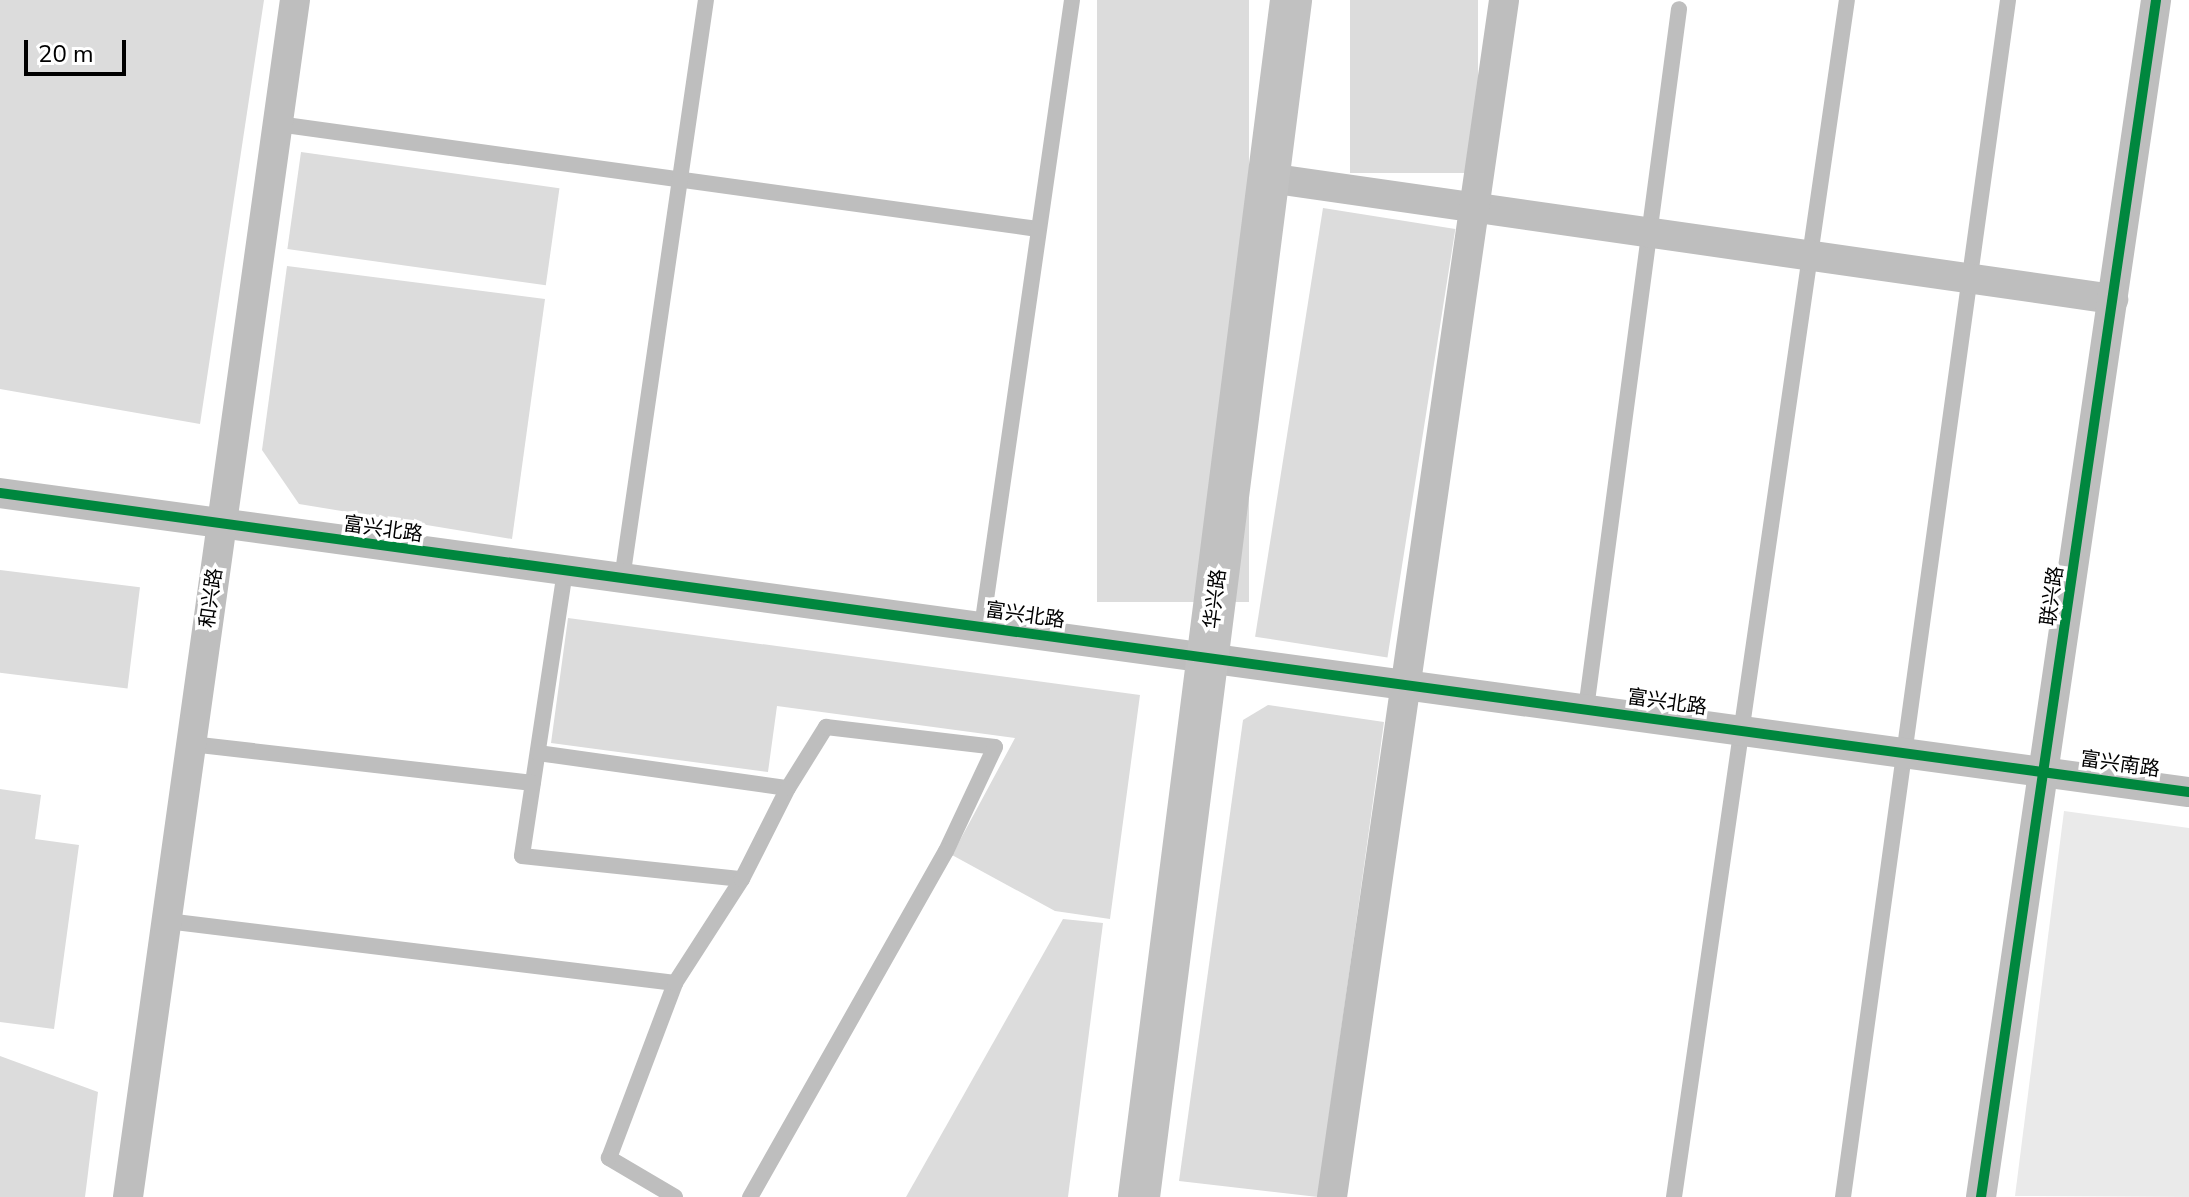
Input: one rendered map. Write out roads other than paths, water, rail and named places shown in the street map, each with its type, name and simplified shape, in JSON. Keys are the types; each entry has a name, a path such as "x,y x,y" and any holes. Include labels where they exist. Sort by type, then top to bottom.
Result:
{"main road":[{"name":"华兴路","path":"1139,1197 1291,0"}],"street":[{"name":"和兴路","path":"128,1197 295,0"},
{"path":"1332,1197 1408,685 1504,0"},
{"name":"联兴路","path":"1981,1197 2156,0"},
{"path":"1269,178 2113,299"},
{"name":"富兴北路","path":"0,493 2045,771"},
{"name":"富兴南路","path":"2045,771 2189,792"}],"lane":[{"path":"622,579 706,0"},
{"path":"982,627 1072,0"},
{"path":"1674,1197 1847,0"},
{"path":"1843,1197 2008,0"},
{"path":"1586,709 1679,9"},
{"path":"278,124 1038,229"},
{"path":"565,571 522,856 742,879"},
{"path":"675,1197 609,1158 675,983 742,879 788,788 826,727 995,747 946,851 750,1197"},
{"path":"191,744 533,783"},
{"path":"538,753 788,788"},
{"path":"167,921 675,983"}]}
